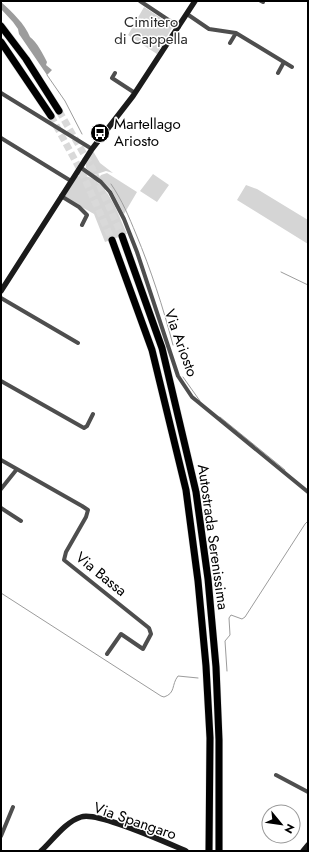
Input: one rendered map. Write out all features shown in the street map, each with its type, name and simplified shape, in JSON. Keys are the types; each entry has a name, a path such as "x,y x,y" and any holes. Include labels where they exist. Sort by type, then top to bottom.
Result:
{"highway":[{"path":"1,26 26,59 59,111"},
{"path":"1,42 51,116"},
{"name":"Autostrada Serenissima","path":"122,236 162,348 196,492 208,579 216,668 219,740 218,851"},
{"name":"Autostrada Serenissima","path":"112,240 152,350 186,490 198,581 206,666 210,738 209,851"}],"main road":[{"path":"1,290 92,149 135,93 195,1"},
{"name":"Via Spangaro","path":"41,851 69,824 82,816 90,815 149,835 186,851"},
{"path":"303,851 308,845"}],"street":[{"path":"140,1 179,27"},
{"path":"187,14 209,29 236,33 292,67"},
{"path":"230,43 236,33"},
{"path":"278,73 284,62"},
{"path":"115,73 112,78 135,93"},
{"path":"1,93 92,149"},
{"path":"1,138 71,181"},
{"name":"Via Ariosto","path":"80,167 101,182 110,192 124,219 137,252 178,376 187,391 207,410 308,492"},
{"path":"62,196 79,207 87,215 82,225"},
{"path":"1,298 78,342"},
{"path":"1,381 84,428 87,426 93,414"},
{"name":"Via Bassa","path":"1,460 88,510 86,517 66,552 64,560 151,631 150,638 143,649 121,634 107,654"},
{"path":"1,489 17,469"},
{"path":"1,508 21,521"},
{"path":"276,775 308,792"},
{"path":"1,836 13,808"}],"green space":[{"name":"Cimitero di Cappella","path":"144,7 173,26 157,54 128,35"},
{"path":"93,151 100,163 113,173 106,171 94,175 86,168 86,162"},
{"path":"107,173 137,192 124,214 111,189 99,178 101,175"},
{"path":"153,174 169,185 157,202 140,191"},
{"path":"81,175 98,183 105,190 115,207 127,234 105,242 94,214 64,197 77,177"},
{"path":"246,185 257,189 308,220 308,244 237,200"}],"shaded area":[{"path":"1,2 22,23 30,37 40,48 47,62 46,65 52,70 47,75 19,34 18,29 1,9"}],"waterway":[{"path":"47,75 65,101 82,134"},
{"path":"111,184 119,196 131,221 156,289 173,345"},
{"path":"281,272 308,285"},
{"path":"183,377 200,401"},
{"path":"220,417 285,470"},
{"path":"227,671 225,641 230,635 229,618 231,615 242,619 245,617 308,521"},
{"path":"1,593 161,696 164,697 172,691 178,676 198,678"}],"tunnel":[{"path":"59,111 92,168 122,236"},
{"path":"51,116 83,175 112,240"}],"place":[{"name":"Martellago Ariosto","path":"100,133"}]}
